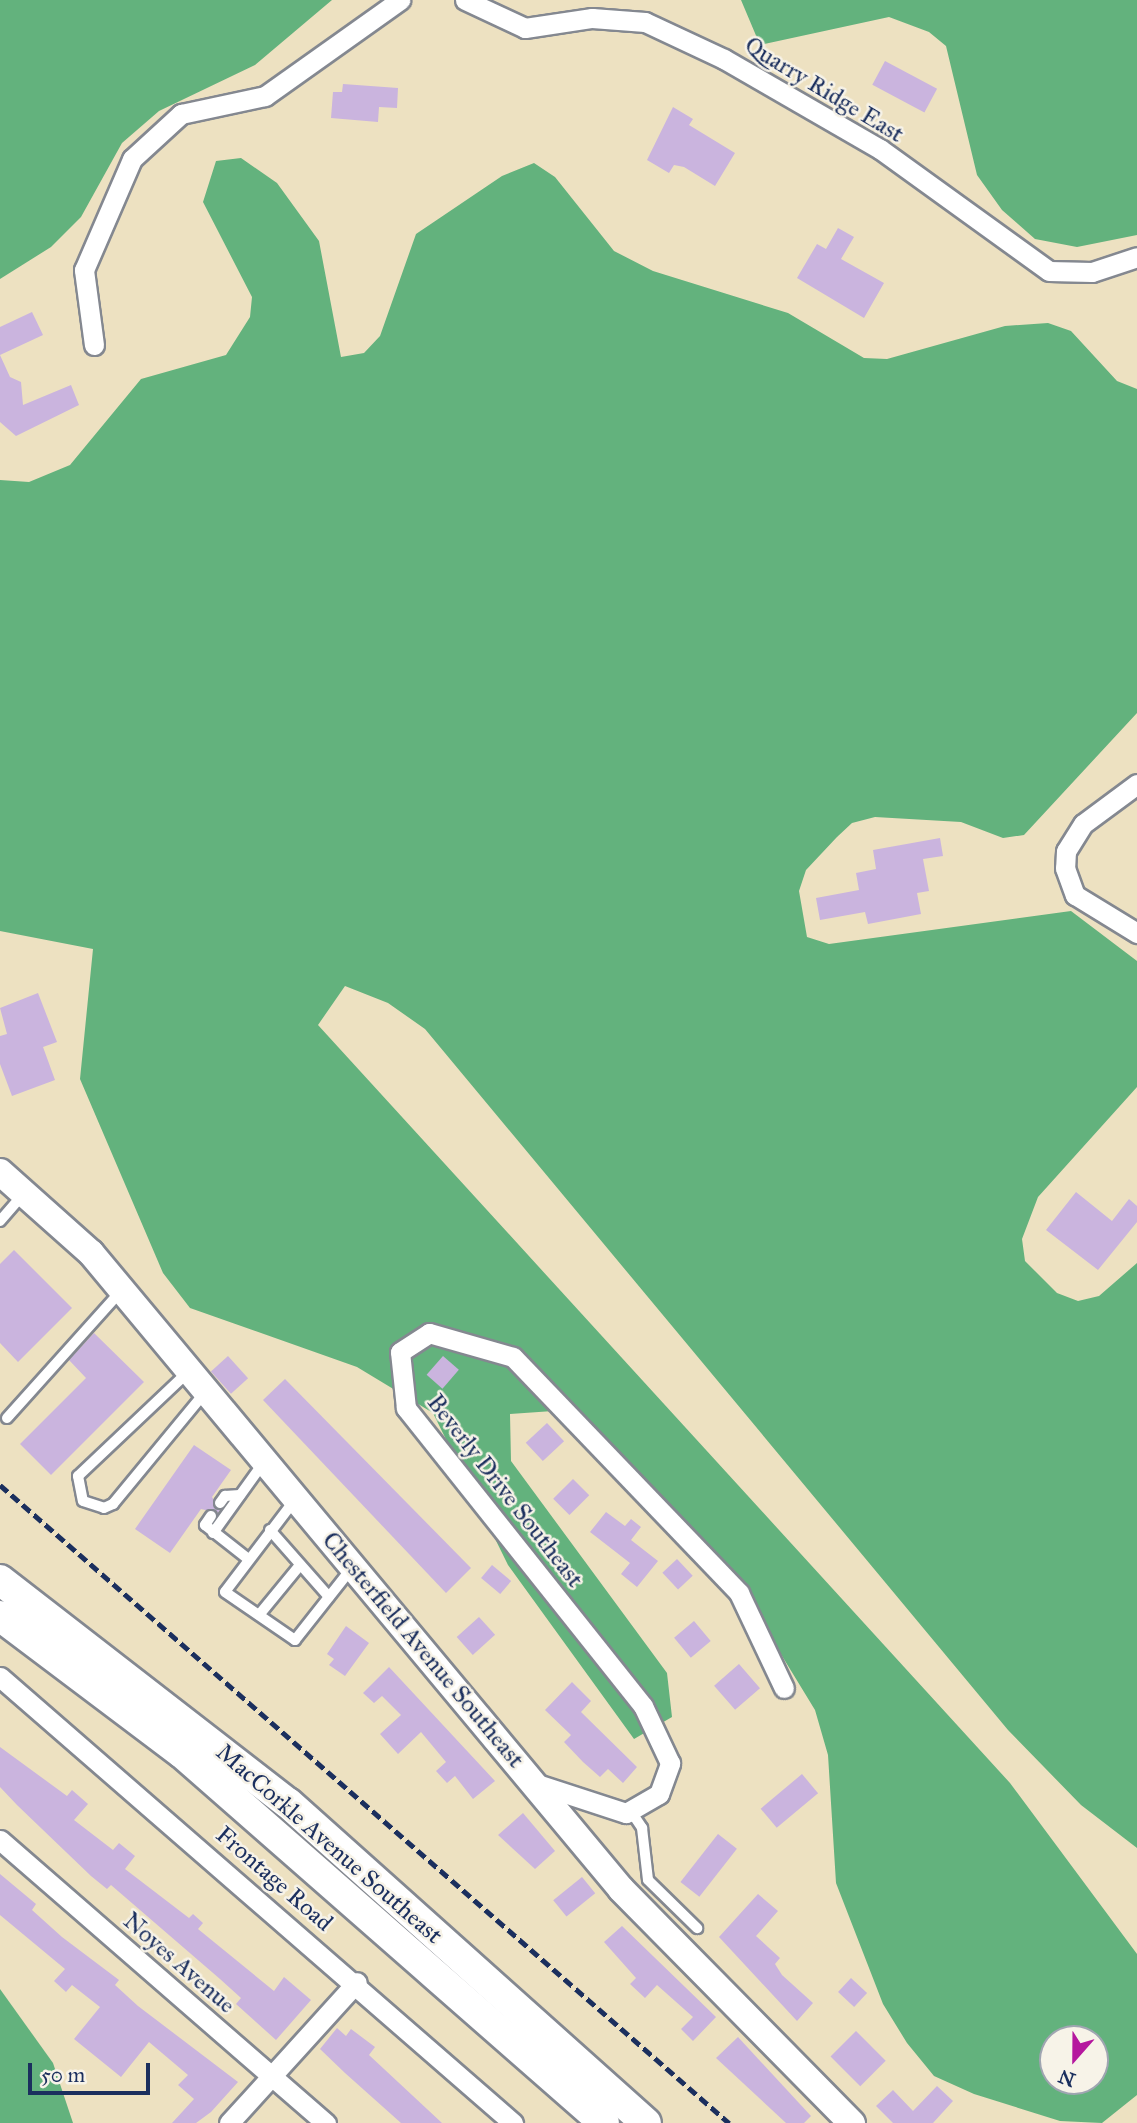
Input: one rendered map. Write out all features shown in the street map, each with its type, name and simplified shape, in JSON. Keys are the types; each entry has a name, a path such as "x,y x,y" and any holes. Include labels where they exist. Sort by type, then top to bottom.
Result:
{"main road":[{"name":"MacCorkle Avenue Southeast","path":"0,1580 288,1803 646,2123"},
{"name":"MacCorkle Avenue Southeast","path":"0,1616 182,1753 604,2123"}],"street":[{"path":"94,345 84,270 132,159 181,114 265,96 400,0"},
{"name":"Quarry Ridge East","path":"465,0 525,28 592,18 645,22 880,149 1049,271 1091,272 1137,257"},
{"path":"1137,784 1083,824 1065,868 1075,895 1137,933"},
{"name":"Chesterfield Avenue Southeast","path":"0,1172 122,1290 621,1889 852,2123"},
{"name":"Beverly Drive Southeast","path":"630,1811 659,1794 670,1763 643,1706 406,1408 400,1352 429,1333 513,1357 739,1593 784,1688"},
{"name":"Frontage Road","path":"0,1676 357,1982 513,2123"},
{"path":"534,1783 630,1811"},
{"name":"Noyes Avenue","path":"0,1840 326,2123"},
{"path":"229,2123 357,1982"}],"lane":[{"path":"0,1221 24,1194"},
{"path":"7,1418 122,1290"},
{"path":"198,1381 113,1504 104,1508 83,1500 78,1476 198,1381"},
{"path":"213,1533 266,1460"},
{"path":"220,1503 225,1496 240,1495"},
{"path":"296,1498 247,1558 225,1592 295,1640 353,1567"},
{"path":"211,1516 205,1525 247,1558"},
{"path":"270,1530 329,1597"},
{"path":"259,1615 300,1565"},
{"path":"630,1811 642,1828 648,1880 697,1928"}],"green space":[{"path":"0,0 332,0 255,65 159,111 122,143 81,217 51,247 0,279"},
{"path":"741,0 1137,0 1137,235 1077,247 1035,239 1002,210 977,175 946,46 929,32 889,17 760,45"},
{"path":"241,158 277,183 319,241 341,357 364,353 380,336 416,234 502,176 534,163 555,177 614,251 653,271 788,313 864,358 887,359 1005,326 1048,323 1071,331 1117,381 1137,389 1137,713 1024,835 1003,838 961,822 875,817 852,823 837,837 806,870 799,891 807,937 829,944 1071,911 1137,961 1137,1087 1038,1197 1022,1239 1025,1261 1057,1293 1078,1301 1099,1296 1137,1263 1137,1848 1081,1805 1008,1730 425,1029 388,1003 345,986 318,1025 1010,1783 1137,1954 1137,2095 1102,2123 1060,2121 974,2094 934,2076 907,2043 883,2004 836,1883 828,1755 815,1710 768,1633 553,1411 510,1414 511,1461 667,1673 672,1717 634,1739 508,1565 433,1413 357,1367 190,1308 163,1273 80,1079 93,949 0,931 0,480 29,482 70,465 141,379 226,355 250,317 252,297 203,202 216,161"},
{"path":"0,1989 53,2063 73,2123 0,2123"}],"building":[{"path":"885,61 937,89 924,113 872,85"},
{"path":"343,84 398,88 397,108 379,107 378,122 331,118 333,92 342,92"},
{"path":"673,107 693,119 689,125 735,153 715,186 684,167 674,165 669,173 647,160"},
{"path":"838,228 854,237 841,259 884,283 864,318 797,278 817,244 826,249"},
{"path":"32,312 43,335 0,355 0,327"},
{"path":"0,355 10,377 21,382 23,405 71,385 79,405 16,436 0,422"},
{"path":"940,838 943,856 923,859 929,891 917,893 921,914 868,924 865,912 820,920 816,898 859,890 856,873 876,869 873,850"},
{"path":"38,993 57,1042 43,1047 55,1080 12,1096 0,1064 0,1036 7,1034 0,1008"},
{"path":"1076,1192 1112,1221 1129,1199 1137,1206 1137,1222 1098,1270 1046,1230"},
{"path":"14,1250 72,1308 18,1362 0,1343 0,1264"},
{"path":"94,1333 144,1382 51,1475 20,1444 86,1378 69,1360"},
{"path":"228,1356 248,1378 231,1394 211,1371"},
{"path":"443,1356 459,1370 442,1389 427,1375"},
{"path":"285,1379 471,1568 446,1593 263,1400"},
{"path":"547,1423 564,1441 543,1461 526,1443"},
{"path":"194,1445 231,1470 212,1497 220,1510 218,1513 201,1509 170,1553 135,1529"},
{"path":"573,1479 589,1495 569,1515 553,1499"},
{"path":"606,1512 625,1526 631,1519 641,1527 631,1540 658,1561 637,1587 621,1574 630,1563 590,1532"},
{"path":"677,1559 693,1576 678,1589 662,1573"},
{"path":"492,1565 511,1581 500,1594 481,1578"},
{"path":"479,1617 495,1635 473,1655 457,1637"},
{"path":"694,1621 711,1641 691,1658 674,1638"},
{"path":"346,1626 369,1643 345,1676 329,1665 334,1659 327,1654"},
{"path":"739,1664 760,1688 735,1710 714,1686"},
{"path":"389,1667 495,1781 473,1799 455,1776 447,1783 436,1771 446,1762 421,1732 398,1754 380,1734 401,1715 382,1696 374,1703 363,1693"},
{"path":"572,1682 591,1701 581,1712 637,1767 623,1783 608,1769 600,1777 583,1762 564,1742 571,1735 545,1710"},
{"path":"0,1747 67,1796 72,1790 88,1804 74,1820 113,1850 119,1843 135,1856 125,1869 189,1918 193,1914 203,1923 198,1929 274,1991 284,1977 311,2000 276,2040 236,2004 241,1998 111,1885 107,1889 91,1876 0,1787"},
{"path":"802,1774 818,1793 777,1828 761,1809"},
{"path":"523,1813 555,1851 535,1869 498,1835"},
{"path":"718,1834 737,1849 699,1897 680,1882"},
{"path":"0,1874 36,1904 32,1910 62,1937 119,1980 115,1985 138,2006 238,2082 211,2112 196,2123 172,2123 194,2099 178,2085 188,2075 149,2042 121,2077 74,2039 100,2007 72,1985 66,1992 54,1981 65,1969 0,1915"},
{"path":"582,1877 595,1893 566,1917 553,1900"},
{"path":"758,1894 778,1911 756,1936 780,1958 775,1964 782,1975 813,2003 797,2021 719,1937"},
{"path":"622,1926 716,2017 693,2041 681,2029 693,2017 657,1985 645,1998 630,1984 636,1978 604,1942"},
{"path":"851,1978 867,1993 854,2007 838,1992"},
{"path":"337,2028 346,2036 351,2029 375,2047 369,2055 442,2123 401,2123 345,2073 320,2049"},
{"path":"856,2031 886,2061 860,2086 831,2056"},
{"path":"738,2037 811,2116 804,2123 786,2123 716,2058"},
{"path":"937,2086 953,2101 933,2123 893,2123 876,2106 893,2090 913,2111"}],"railway":[{"path":"0,1485 729,2123"}]}
